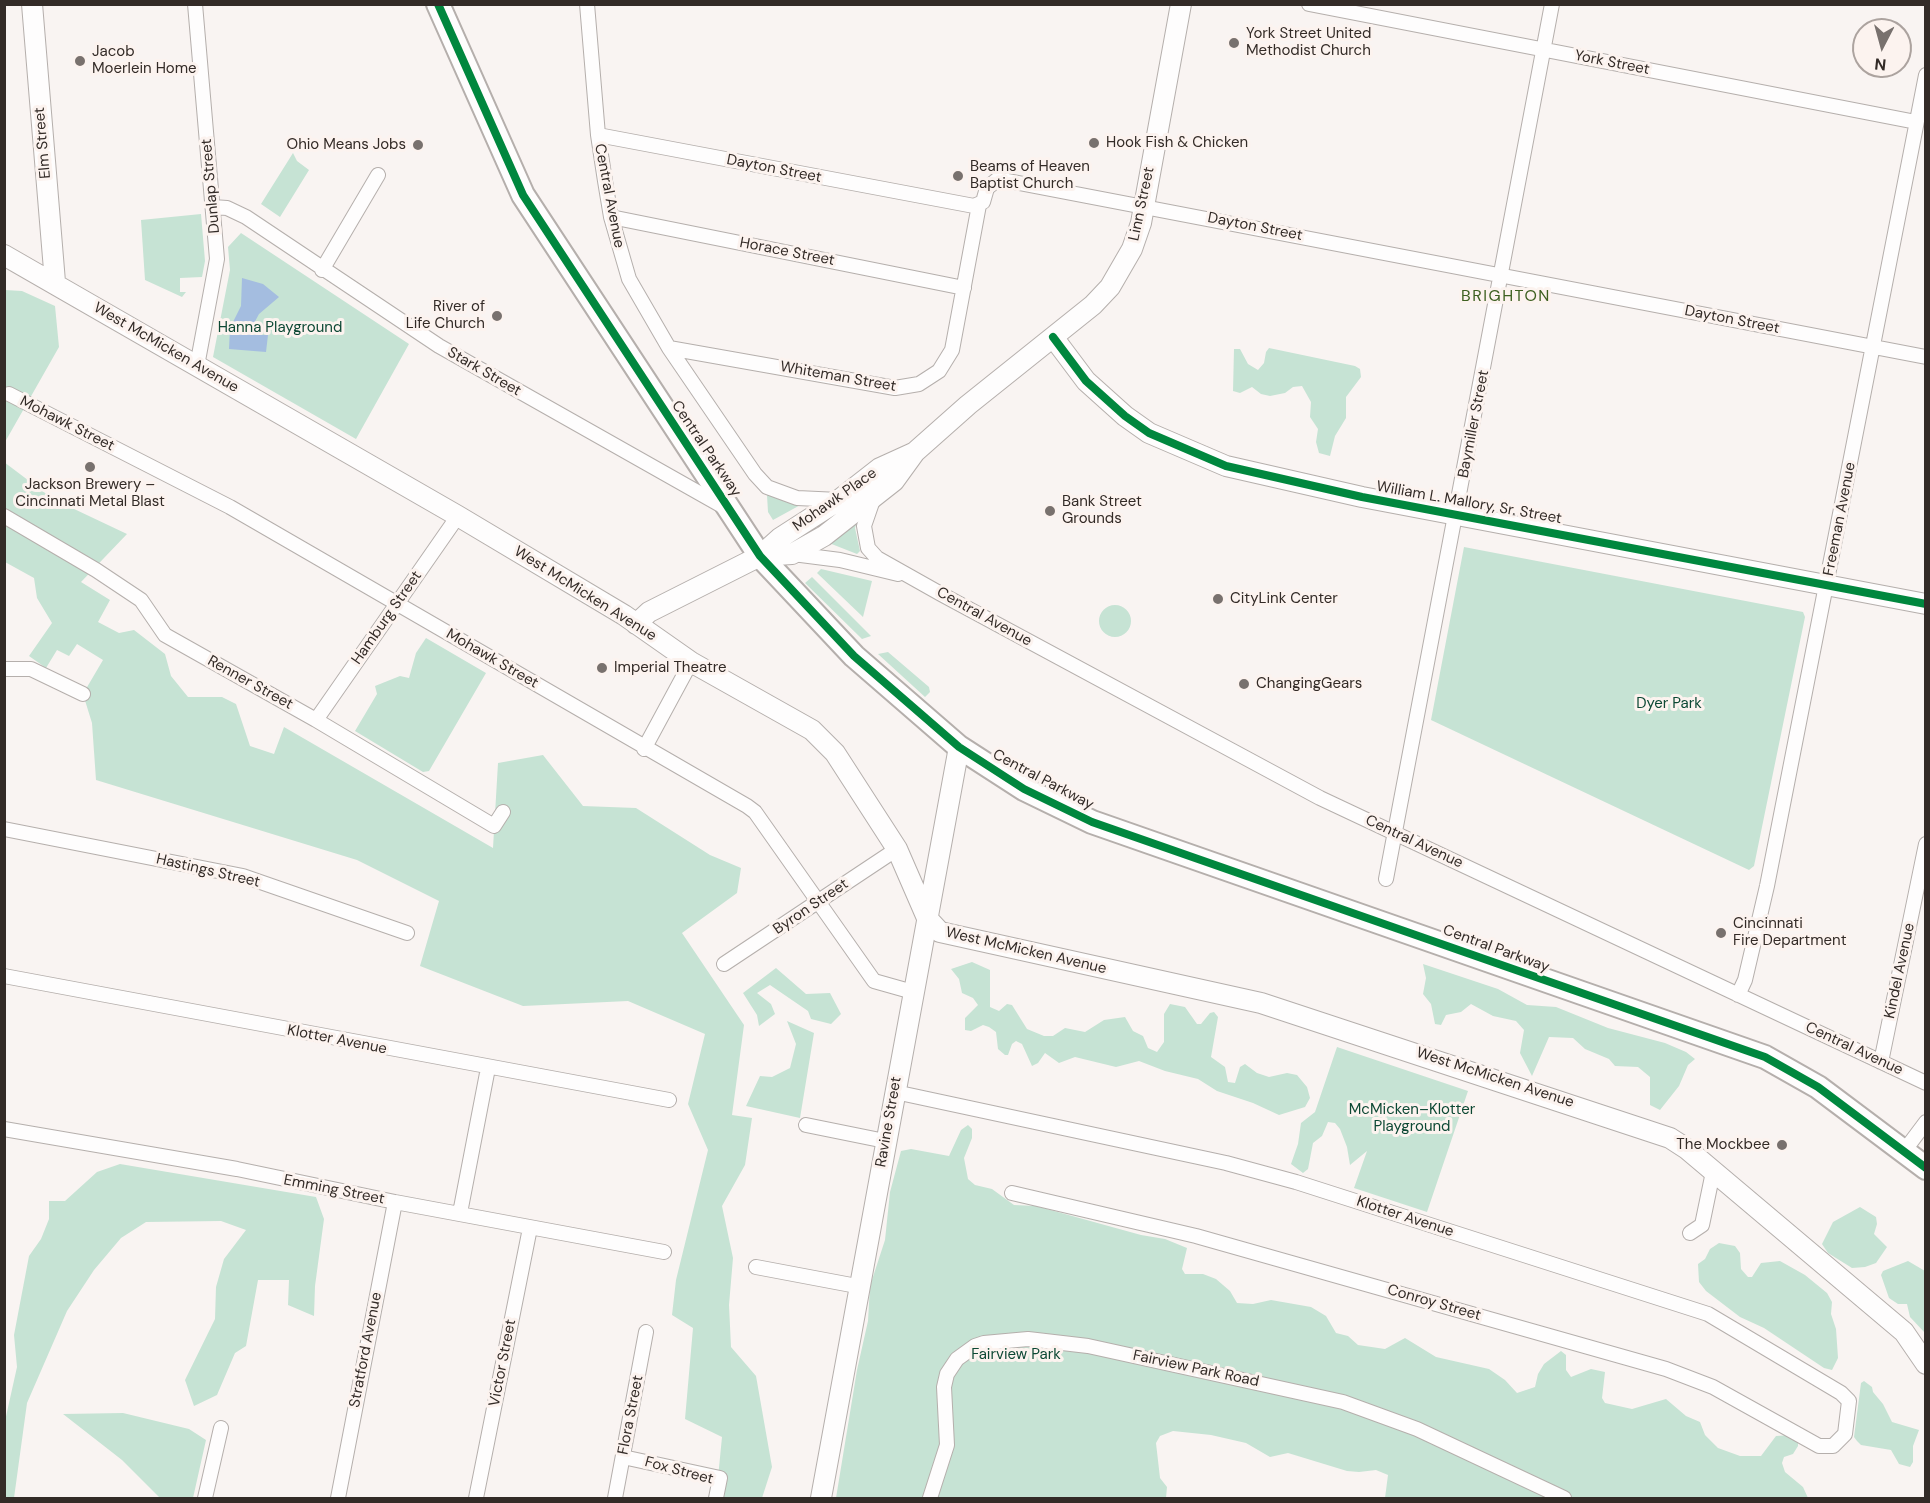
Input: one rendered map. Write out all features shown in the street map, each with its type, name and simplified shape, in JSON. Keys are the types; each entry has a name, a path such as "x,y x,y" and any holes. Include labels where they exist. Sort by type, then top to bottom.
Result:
{"main road":[{"name":"Central Parkway","path":"438,4 523,195 759,556 854,656 959,747 1024,789 1108,828 1765,1057 1818,1087 1905,1150 1926,1168"}],"street":[{"name":"Elm Street","path":"32,4 55,282"},
{"name":"Dunlap Street","path":"195,4 213,207 215,279 197,366"},
{"name":"Central Avenue","path":"588,4 598,135 611,217 629,279 669,348 746,465 767,487 797,498 839,500"},
{"name":"Linn Street","path":"968,405 1093,305 1110,287 1132,249 1144,206 1181,4"},
{"name":"York Street","path":"1309,4 1543,49 1918,130"},
{"name":"Baymiller Street","path":"1386,879 1552,4"},
{"name":"Freeman Avenue","path":"1738,995 1745,980 1767,886 1828,584 1872,346 1918,130 1926,75"},
{"name":"Dayton Street","path":"598,135 979,205 986,198 987,188 998,179 1926,357"},
{"path":"322,270 378,175"},
{"name":"Whiteman Street","path":"669,348 895,388 907,388 930,379 947,361 952,350 979,205"},
{"name":"Stark Street","path":"213,207 227,208 246,217 322,270 439,346 678,483 731,510"},
{"name":"Horace Street","path":"611,217 964,288"},
{"name":"West McMicken Avenue","path":"4,255 55,282 458,516 636,624 691,662 812,730 824,741 897,849 927,918 940,932 1261,1003 1649,1129 1687,1149 1904,1332 1926,1364"},
{"name":"William L. Mallory, Sr. Street","path":"1053,337 1086,381 1125,416 1149,433 1195,454 1259,475 1362,497 1457,513 1926,604"},
{"name":"Mohawk Street","path":"9,394 230,507 754,812 873,981 913,992"},
{"name":"Mohawk Place","path":"759,556 792,554 824,536 894,481 915,452 968,405"},
{"name":"Mohawk Place","path":"636,624 649,612 759,556 780,538 839,500 880,468 915,452"},
{"name":"Central Avenue","path":"876,495 864,526 868,548 877,558 1270,772 1926,1083"},
{"name":"Renner Street","path":"4,516 96,570 141,600 165,635 316,720 494,826 503,812"},
{"name":"Hamburg Street","path":"316,720 458,516"},
{"name":"Central Avenue","path":"792,554 840,560 914,578"},
{"path":"644,749 691,662"},
{"path":"4,669 32,669 83,693"},
{"name":"Ravine Street","path":"821,1498 862,1287 885,1141 959,747"},
{"name":"Hastings Street","path":"4,829 243,876 406,933"},
{"name":"Kindel Avenue","path":"1881,1062 1926,844"},
{"name":"Byron Street","path":"724,964 897,849"},
{"name":"Klotter Avenue","path":"4,976 669,1100"},
{"path":"460,1213 488,1068"},
{"name":"Klotter Avenue","path":"895,1092 1226,1162 1296,1182 1708,1314 1849,1401 1845,1434 1840,1442"},
{"path":"1905,1150 1926,1122"},
{"path":"806,1125 885,1141"},
{"name":"Emming Street","path":"4,1129 237,1169 395,1202 664,1252"},
{"path":"1690,1233 1702,1225 1713,1172"},
{"name":"Conroy Street","path":"1012,1193 1196,1236 1666,1369 1713,1387 1819,1446 1833,1446 1840,1442"},
{"name":"Stratford Avenue","path":"338,1498 395,1202"},
{"name":"Victor Street","path":"476,1498 530,1228"},
{"path":"756,1268 862,1287"},
{"name":"Flora Street","path":"615,1498 646,1332"},
{"name":"Fairview Park Road","path":"930,1498 947,1445 944,1387 947,1374 957,1359 984,1342 1028,1339 1088,1346 1343,1402 1418,1429 1564,1498"},
{"path":"205,1498 221,1428"},
{"name":"Fox Street","path":"623,1457 720,1478 716,1498"}],"green space":[{"path":"293,153 297,161 309,170 280,217 261,204"},
{"path":"201,214 205,261 202,277 180,278 180,292 186,292 182,297 145,280 141,220"},
{"name":"Hanna Playground","path":"241,233 409,344 356,439 213,357 230,270 228,247"},
{"path":"5,290 22,291 55,306 59,347 5,442"},
{"path":"1269,348 1360,369 1361,377 1346,397 1346,418 1335,436 1330,456 1319,453 1316,442 1318,429 1310,417 1311,402 1302,386 1270,396 1261,394 1252,387 1240,393 1233,391 1234,349 1240,349 1248,364 1258,370 1264,363"},
{"path":"4,462 53,499 127,534 81,582 110,600 98,622 119,633 134,630 165,654 171,676 188,697 222,697 236,704 250,746 274,754 284,727 493,848 498,763 543,755 583,806 636,808 710,855 741,868 737,893 682,933 744,1025 732,1115 752,1118 745,1165 722,1206 733,1258 729,1305 731,1347 756,1376 772,1467 762,1498 716,1498 722,1437 685,1419 693,1328 672,1315 676,1280 708,1150 688,1104 705,1034 628,1001 523,1006 420,966 439,901 357,860 96,780 92,723 83,694 103,660 77,644 69,656 57,650 46,668 29,656 52,623 37,598 34,578 5,562"},
{"path":"767,495 804,503 773,520 768,512"},
{"path":"858,519 855,528 860,551 857,554 829,543"},
{"name":"Dyer Park","path":"1464,547 1803,612 1805,617 1754,866 1749,870 1431,720"},
{"path":"821,569 872,581 863,617 817,573"},
{"path":"812,577 871,636 862,639 805,583"},
{"path":"1115,605 1127,609 1131,621 1127,633 1115,637 1103,633 1099,621 1103,609"},
{"path":"426,638 486,673 429,771 423,772 355,731 377,694 375,686 400,676 409,678 416,653"},
{"path":"888,652 929,687 930,692 925,697 878,654"},
{"path":"972,962 990,970 990,1007 999,1011 1007,1004 1012,1005 1027,1029 1044,1036 1053,1036 1065,1028 1085,1032 1104,1020 1125,1017 1133,1031 1143,1036 1148,1048 1157,1052 1164,1042 1164,1014 1170,1004 1185,1007 1197,1024 1201,1024 1210,1013 1214,1012 1218,1017 1211,1057 1225,1067 1228,1082 1235,1083 1240,1067 1245,1064 1257,1073 1269,1077 1287,1073 1297,1075 1307,1087 1310,1098 1305,1107 1279,1115 1253,1103 1217,1091 1198,1079 1165,1071 1139,1061 1116,1067 1075,1057 1059,1063 1045,1053 1038,1063 1032,1066 1022,1044 1016,1041 1012,1044 1008,1055 1005,1055 998,1049 996,1032 989,1027 983,1025 971,1031 965,1030 965,1018 978,1005 973,998 962,993 959,979 951,969"},
{"path":"1423,964 1498,989 1527,1005 1556,1007 1608,1028 1665,1043 1686,1052 1695,1059 1688,1065 1679,1086 1660,1110 1650,1105 1650,1077 1638,1067 1615,1066 1609,1059 1585,1049 1573,1038 1549,1037 1532,1076 1520,1053 1524,1030 1516,1021 1493,1016 1471,1004 1461,1012 1446,1015 1441,1025 1435,1024 1431,1004 1423,994 1426,978"},
{"path":"776,968 806,994 830,993 841,1014 831,1024 811,1019 808,1011 770,985 757,993 771,1004 775,1014 759,1026 757,1015 743,993"},
{"path":"787,1021 814,1033 800,1118 746,1106 760,1076 772,1077 790,1068 796,1044"},
{"name":"McMicken–Klotter Playground","path":"1337,1047 1468,1091 1427,1212 1354,1188 1367,1151 1350,1165 1347,1147 1335,1123 1328,1122 1322,1136 1313,1143 1308,1169 1303,1173 1291,1164 1298,1144 1301,1123 1315,1112"},
{"name":"Fairview Park","path":"968,1125 972,1129 972,1138 964,1158 968,1179 975,1185 992,1189 1014,1205 1036,1206 1141,1235 1165,1239 1187,1248 1182,1269 1185,1274 1203,1274 1216,1279 1230,1291 1237,1303 1253,1304 1271,1300 1311,1307 1326,1316 1336,1333 1348,1336 1358,1345 1385,1349 1405,1338 1436,1357 1489,1369 1505,1380 1517,1393 1535,1387 1538,1374 1544,1364 1561,1351 1566,1355 1566,1370 1571,1377 1591,1369 1605,1372 1602,1398 1605,1403 1632,1409 1666,1399 1686,1416 1700,1422 1705,1435 1718,1448 1740,1456 1761,1456 1776,1436 1791,1435 1798,1440 1798,1446 1793,1454 1784,1457 1782,1463 1785,1472 1803,1487 1808,1498 1385,1498 1388,1475 1376,1470 1347,1471 1288,1453 1270,1457 1246,1443 1211,1435 1173,1431 1160,1436 1156,1443 1160,1478 1167,1487 1166,1498 836,1498 857,1370 868,1321 870,1286 885,1240 890,1192 901,1151 911,1149 949,1156 961,1130"},
{"path":"120,1164 316,1197 324,1219 315,1286 314,1316 288,1305 289,1280 258,1280 246,1346 235,1353 217,1395 194,1406 185,1380 215,1319 216,1287 224,1259 246,1230 221,1221 146,1222 121,1238 94,1270 67,1311 27,1403 14,1498 5,1498 5,1421 17,1367 14,1335 29,1256 41,1239 49,1219 49,1201 65,1201 97,1172"},
{"path":"1860,1207 1876,1217 1877,1224 1874,1234 1887,1247 1876,1263 1852,1268 1828,1253 1822,1244 1833,1222"},
{"path":"1719,1243 1735,1246 1740,1253 1741,1269 1748,1277 1752,1277 1761,1263 1780,1261 1805,1275 1827,1293 1832,1302 1831,1314 1836,1329 1838,1358 1832,1370 1824,1368 1764,1328 1740,1317 1706,1291 1699,1282 1698,1264 1705,1259 1710,1249"},
{"path":"1908,1261 1925,1271 1925,1333 1910,1317 1907,1304 1898,1304 1889,1298 1881,1275 1883,1271"},
{"path":"1864,1381 1872,1387 1892,1422 1919,1430 1913,1446 1913,1462 1910,1467 1899,1464 1891,1450 1861,1445 1854,1437 1861,1383"},
{"path":"123,1413 189,1429 206,1440 193,1498 160,1498 122,1460 63,1414"}],"water":[{"path":"242,278 263,284 279,297 259,314 252,327 252,335 268,335 266,352 229,349 230,328 241,306"}],"cycle path":[{"path":"438,4 523,195 760,556 854,656 959,747 1024,789 1092,822 1765,1057 1818,1087 1926,1168"},
{"path":"1053,337 1086,381 1125,416 1149,433 1226,466 1362,497 1926,604"}],"place":[{"name":"York Street United Methodist Church","path":"1234,43"},
{"name":"Jacob Moerlein Home","path":"80,61"},
{"name":"Hook Fish & Chicken","path":"1094,143"},
{"name":"Ohio Means Jobs","path":"418,145"},
{"name":"Beams of Heaven Baptist Church","path":"958,176"},
{"name":"River of Life Church","path":"497,316"},
{"name":"Jackson Brewery – Cincinnati Metal Blast","path":"90,467"},
{"name":"Bank Street Grounds","path":"1050,511"},
{"name":"CityLink Center","path":"1218,599"},
{"name":"Imperial Theatre","path":"602,668"},
{"name":"ChangingGears","path":"1244,684"},
{"name":"Cincinnati Fire Department","path":"1721,933"},
{"name":"The Mockbee","path":"1782,1145"}],"district":[{"name":"BRIGHTON","path":"1506,297"}]}
